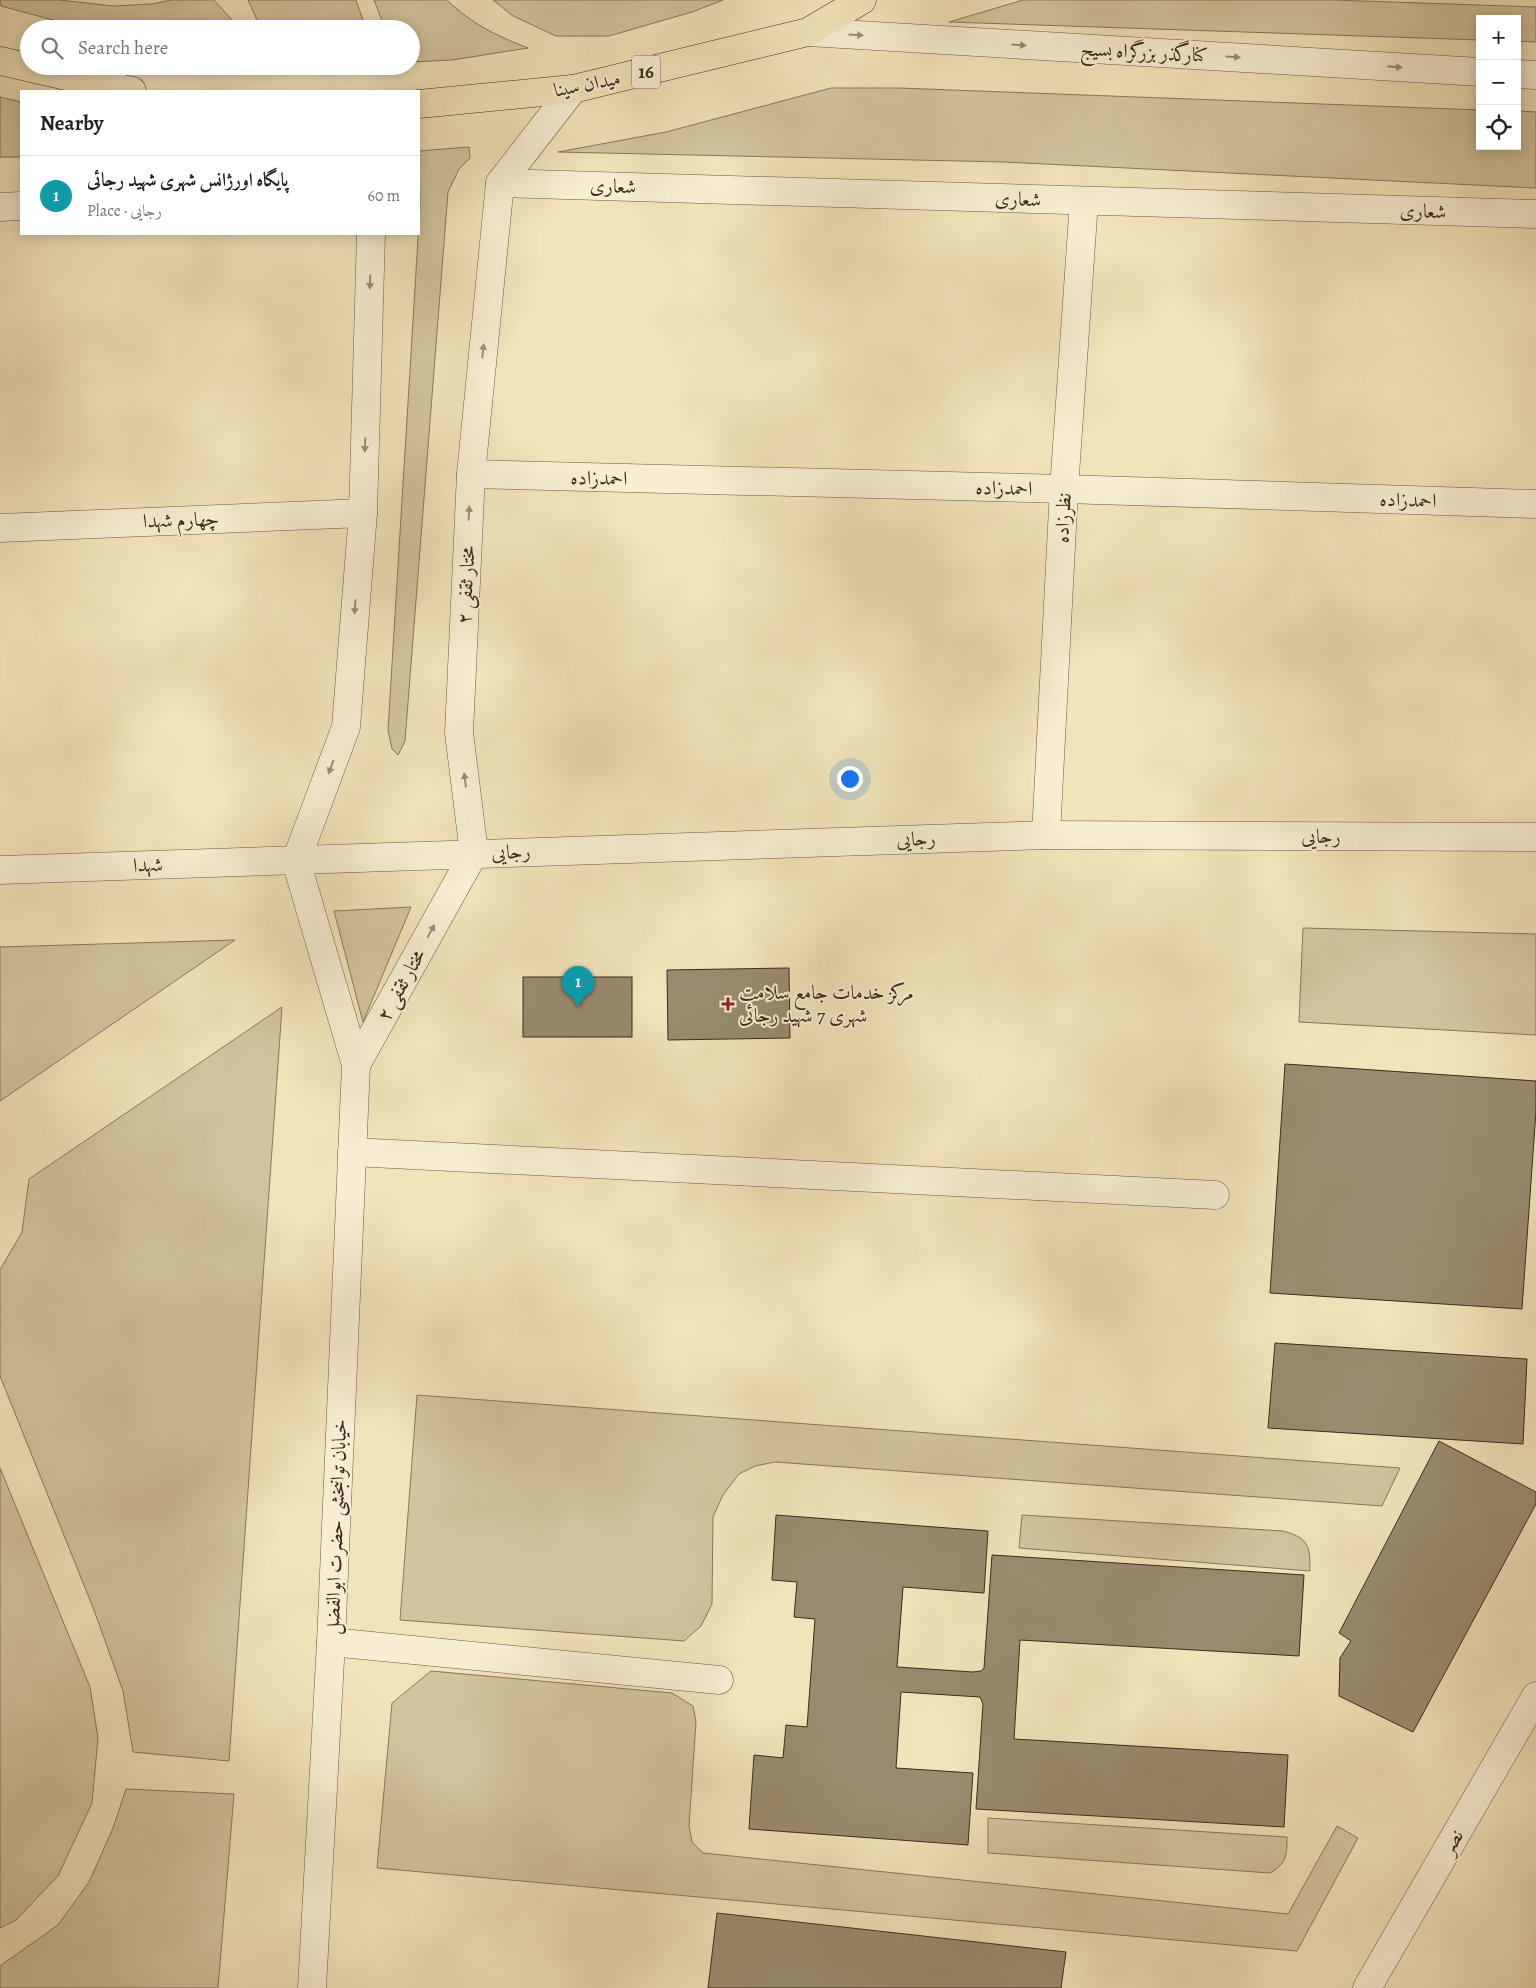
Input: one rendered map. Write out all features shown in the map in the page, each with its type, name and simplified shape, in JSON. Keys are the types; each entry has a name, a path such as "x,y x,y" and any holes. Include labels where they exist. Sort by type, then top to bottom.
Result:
{"highway":[{"name":"میدان سینا","path":"420,104 573,89 808,32 862,0"},
{"path":"0,61 20,66"},
{"path":"61,75 128,90"}],"street":[{"name":"کنارگذر بزرگراه بسیج","path":"808,32 1476,72"},
{"path":"0,68 20,68"},
{"path":"1521,74 1536,75"},
{"path":"500,183 573,89"},
{"name":"شعاری","path":"500,183 1536,214"},
{"name":"مختار ثقفی ۲","path":"356,1065 474,853 459,733 471,474 500,183"},
{"name":"نظرزاده","path":"1046,835 1064,489 1084,201"},
{"path":"0,207 20,206"},
{"path":"296,861 346,727 362,513 371,235"},
{"name":"احمدزاده","path":"471,474 1064,489 1536,504"},
{"name":"چهارم شهدا","path":"0,528 362,513"},
{"name":"رجایی","path":"296,861 474,853 1046,835 1536,837"},
{"name":"مختار ثقفی ۲","path":"296,861 356,1065"},
{"name":"شهدا","path":"0,870 296,861"},
{"name":"خیابان توانبخشی حضرت ابوالفضل","path":"312,1988 331,1642 356,1065"},
{"path":"352,1152 1215,1194"},
{"path":"331,1642 719,1680"},
{"name":"نصر","path":"1367,1988 1536,1696"}],"shaded area":[{"path":"0,0 59,0 113,6 152,4 171,0 214,0 232,20 53,20 1,6"},
{"path":"248,0 356,0 363,20 257,20"},
{"path":"374,0 447,0 484,28 528,48 452,60 420,62 420,20 382,20"},
{"path":"493,0 723,0 692,12 609,36 556,36 513,16"},
{"path":"1023,0 1334,0 1536,7 1536,42 1521,41 1521,15 1476,15 1476,40 949,22"},
{"path":"831,88 899,88 1476,110 1476,150 1521,150 1521,111 1536,112 1536,188 1004,162 558,152 666,132"},
{"path":"0,97 20,102 20,157 0,157"},
{"path":"469,147 470,158 459,169 448,192 405,741 398,755 392,749 388,730 418,235 420,235 420,151"},
{"path":"411,907 363,1022 334,911"},
{"path":"1303,928 1536,934 1536,1035 1299,1022"},
{"path":"235,940 0,1101 0,947"},
{"path":"282,1007 229,1761 133,1752 123,1691 94,1610 0,1376 0,1270 22,1232 29,1179"},
{"path":"417,1395 1400,1468 1382,1506 775,1462 755,1466 739,1474 723,1495 713,1517 712,1604 701,1626 684,1641 400,1620"},
{"path":"0,1468 90,1687 98,1738 92,1803 58,1876 16,1920 0,1928"},
{"path":"1022,1515 1283,1531 1298,1537 1306,1544 1310,1571 1019,1548"},
{"path":"431,1671 672,1693 693,1706 696,1722 689,1826 692,1842 703,1853 1288,1914 1337,1826 1358,1838 1297,1951 377,1868 392,1703"},
{"path":"126,1789 234,1794 218,1988 0,1988 0,1966 58,1925 89,1882 113,1828"},
{"path":"988,1818 1287,1837 1287,1849 1283,1862 1270,1873 988,1853"}],"building":[{"name":"مرکز خدمات جامع سلامت شهری 7 شهید رجائی","path":"789,968 790,1038 668,1040 667,970"},
{"path":"523,977 632,977 632,1037 523,1037"},
{"path":"1285,1064 1536,1081 1536,1111 1522,1309 1270,1293"},
{"path":"1275,1343 1527,1359 1523,1444 1268,1428"},
{"path":"1439,1441 1536,1492 1536,1504 1413,1732 1339,1696 1340,1658 1351,1641 1339,1633"},
{"path":"776,1515 988,1531 984,1593 903,1587 897,1667 973,1672 981,1671 984,1668 992,1555 1304,1575 1299,1656 1020,1640 1014,1739 1288,1755 1284,1827 976,1809 983,1704 980,1697 901,1692 896,1768 973,1773 968,1845 749,1829 754,1755 783,1758 786,1725 807,1727 815,1619 794,1617 797,1582 772,1580"},
{"path":"717,1913 1066,1952 1061,1988 708,1988"}],"place":[{"name":"مرکز خدمات جامع سلامت شهری 7 شهید رجائی","path":"728,1004"},
{"name":"پایگاه اورژانس شهری شهید رجائی","path":"578,1007"}]}
